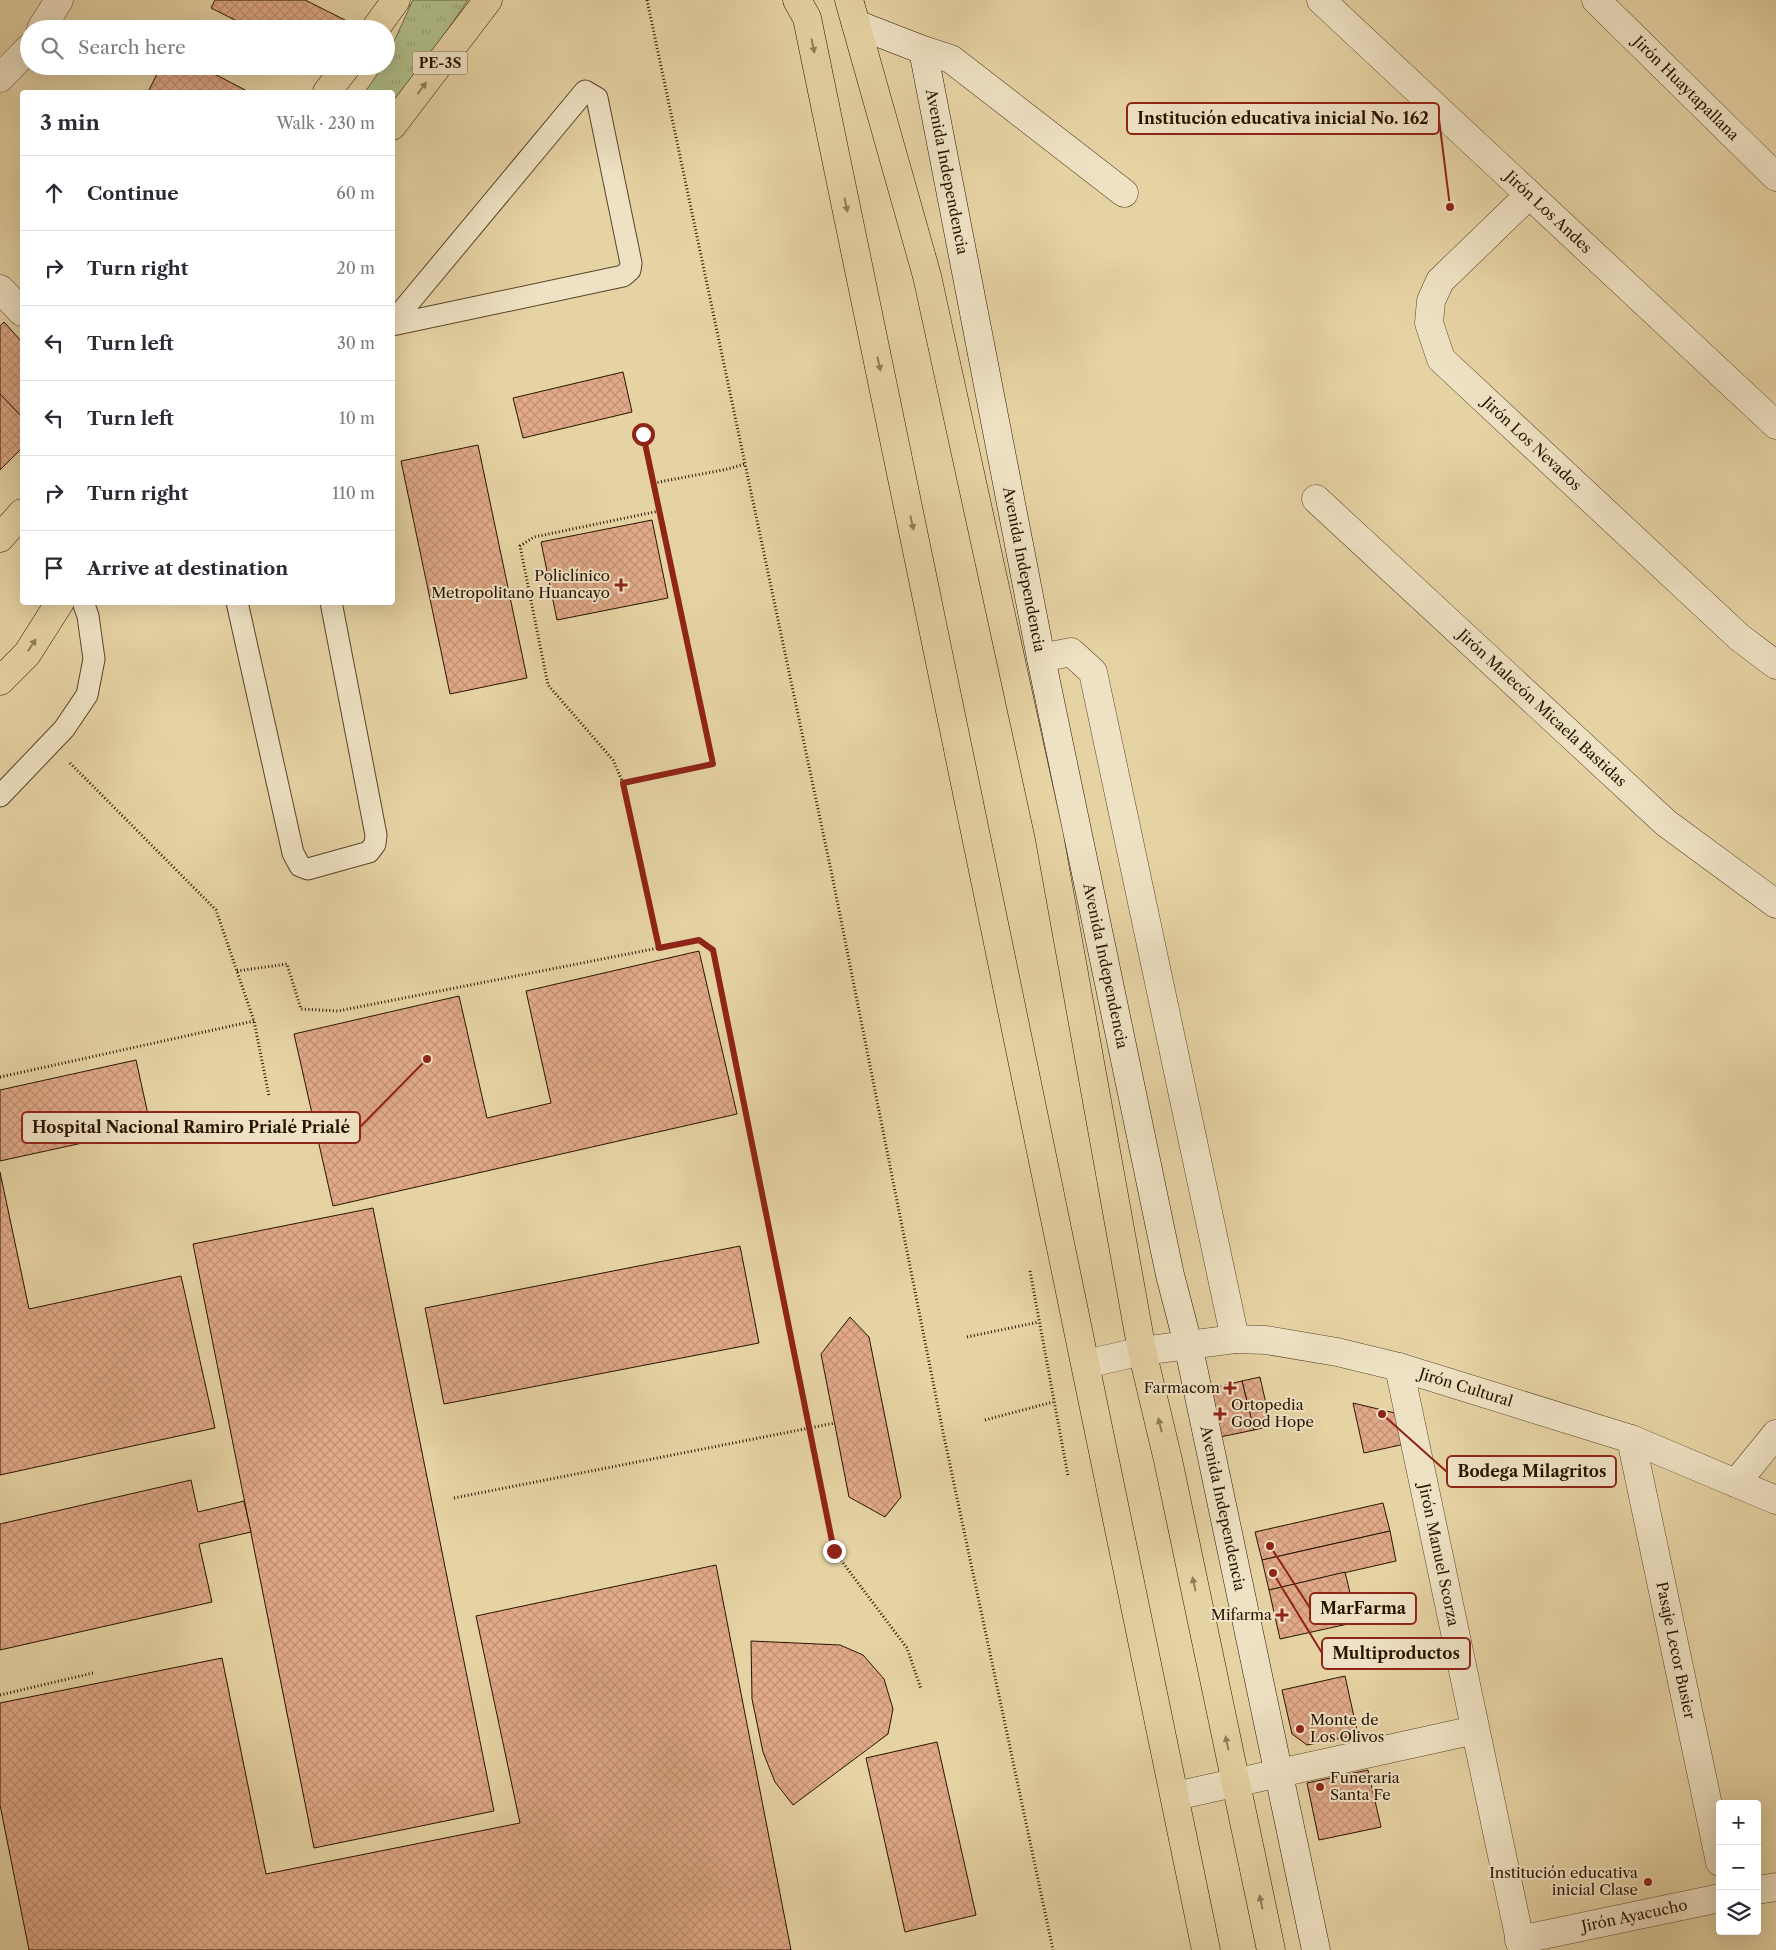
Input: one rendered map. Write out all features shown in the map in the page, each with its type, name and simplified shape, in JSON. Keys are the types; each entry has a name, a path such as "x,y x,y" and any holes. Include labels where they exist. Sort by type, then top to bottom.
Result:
{"main road":[{"path":"382,20 396,0"},
{"name":"PE-3S","path":"395,122 488,0"},
{"path":"797,0 807,18 1206,1950"},
{"name":"Avenida Independencia","path":"853,12 928,276 1049,835 1142,1351 1168,1460 1271,1950"},
{"path":"329,90 340,75"},
{"path":"0,538 20,515"},
{"path":"0,681 27,654 58,605"}],"street":[{"path":"47,20 59,0"},
{"name":"Jirón Los Andes","path":"1321,0 1776,425"},
{"name":"Jirón Huaytapallana","path":"1596,0 1776,177"},
{"name":"Avenida Independencia","path":"853,12 923,50 1041,658 1168,1266 1188,1344 1316,1950"},
{"path":"923,50 951,58 1124,194"},
{"path":"0,78 20,57"},
{"name":"Jirón Los Nevados","path":"1529,195 1440,281 1431,301 1429,323 1441,359 1739,637 1776,665"},
{"path":"0,289 20,310"},
{"name":"Jirón Malecón Micaela Bastidas","path":"1316,499 1666,823 1776,904"},
{"path":"1041,658 1071,652 1094,672 1235,1339"},
{"name":"Jirón Cultural","path":"1086,1364 1142,1351 1235,1339 1266,1340 1337,1352 1399,1367 1631,1439 1776,1500"},
{"name":"Jirón Manuel Scorza","path":"1399,1367 1521,1945"},
{"path":"1736,1483 1776,1434"},
{"name":"Pasaje Lecor Busier","path":"1631,1439 1716,1845"},
{"path":"1175,1796 1475,1730"},
{"path":"1761,1889 1776,1886"},
{"name":"Jirón Ayacucho","path":"1521,1945 1716,1899"}],"lane":[{"path":"395,320 585,91 597,98 631,263 630,270 623,276 395,323"},
{"path":"0,796 64,729 88,695 94,659 88,616 84,605"},
{"path":"238,605 293,853 300,866 308,869 369,852 375,844 376,835 332,605"}],"path":[{"path":"646,0 835,890 945,1441 1053,1950"},
{"path":"623,783 713,764 643,434"},
{"path":"654,482 728,469 745,464"},
{"path":"659,512 534,537 520,546 548,686 613,760 623,783 659,948"},
{"path":"50,744 216,910 254,1021 269,1096"},
{"path":"237,971 287,964 300,1009 338,1011 699,940 713,950 834,1551 907,1648 921,1689"},
{"path":"0,1077 254,1021"},
{"path":"1030,1271 1068,1476"},
{"path":"967,1337 1039,1322"},
{"path":"985,1420 1053,1402"},
{"path":"454,1498 835,1423"},
{"path":"0,1694 93,1673"}],"green space":[{"path":"413,0 468,0 395,102 395,90 366,90 377,75 395,75 395,39"}],"building":[{"path":"215,0 305,0 345,20 235,20 211,8"},
{"path":"156,75 216,75 245,90 149,90"},
{"path":"4,322 20,340 20,415 0,394 0,326"},
{"path":"623,372 632,412 523,438 513,398"},
{"path":"0,394 20,415 20,450 0,470"},
{"path":"478,445 527,678 450,694 401,461"},
{"path":"652,520 668,598 557,620 541,542"},
{"path":"699,951 737,1114 333,1206 294,1034 459,996 487,1118 551,1103 526,991"},
{"path":"136,1060 151,1128 0,1161 0,1090"},
{"path":"0,1172 29,1309 181,1276 215,1428 0,1475"},
{"path":"373,1208 494,1811 314,1848 193,1244"},
{"path":"740,1246 759,1343 444,1404 425,1308"},
{"path":"850,1317 869,1337 901,1497 885,1517 849,1497 821,1354"},
{"path":"1260,1377 1271,1426 1254,1430 1242,1381"},
{"path":"1242,1381 1254,1430 1220,1437 1211,1396 1217,1387"},
{"path":"1353,1403 1399,1414 1405,1444 1364,1453"},
{"path":"191,1480 198,1512 244,1501 251,1532 199,1544 212,1602 0,1650 0,1524"},
{"path":"1383,1503 1390,1531 1262,1560 1255,1532"},
{"path":"1390,1531 1396,1561 1269,1590 1262,1560"},
{"path":"716,1565 791,1950 29,1950 0,1805 0,1703 222,1658 266,1874 520,1823 476,1616"},
{"path":"1345,1572 1357,1622 1280,1639 1269,1590"},
{"path":"751,1641 840,1645 863,1655 884,1679 893,1709 888,1734 793,1805 775,1782 763,1752 752,1699"},
{"path":"1345,1676 1358,1735 1307,1745 1292,1734 1282,1690"},
{"path":"937,1742 976,1915 905,1932 866,1758"},
{"path":"1368,1770 1381,1827 1319,1840 1307,1783"}],"place":[{"name":"Institución educativa inicial No. 162","path":"1450,207"},
{"name":"Policlínico Metropolitano Huancayo","path":"621,585"},
{"name":"Hospital Nacional Ramiro Prialé Prialé","path":"427,1059"},
{"name":"Farmacom","path":"1230,1388"},
{"name":"Ortopedia Good Hope","path":"1220,1414"},
{"name":"Bodega Milagritos","path":"1382,1414"},
{"name":"MarFarma","path":"1270,1546"},
{"name":"Multiproductos","path":"1273,1573"},
{"name":"Mifarma","path":"1282,1615"},
{"name":"Monte de Los Olivos","path":"1300,1729"},
{"name":"Funeraria Santa Fe","path":"1320,1787"},
{"name":"Institución educativa inicial Clase","path":"1648,1882"}],"route":[{"path":"643,434 713,764 623,783 659,948 699,940 713,950 834,1551"}]}
